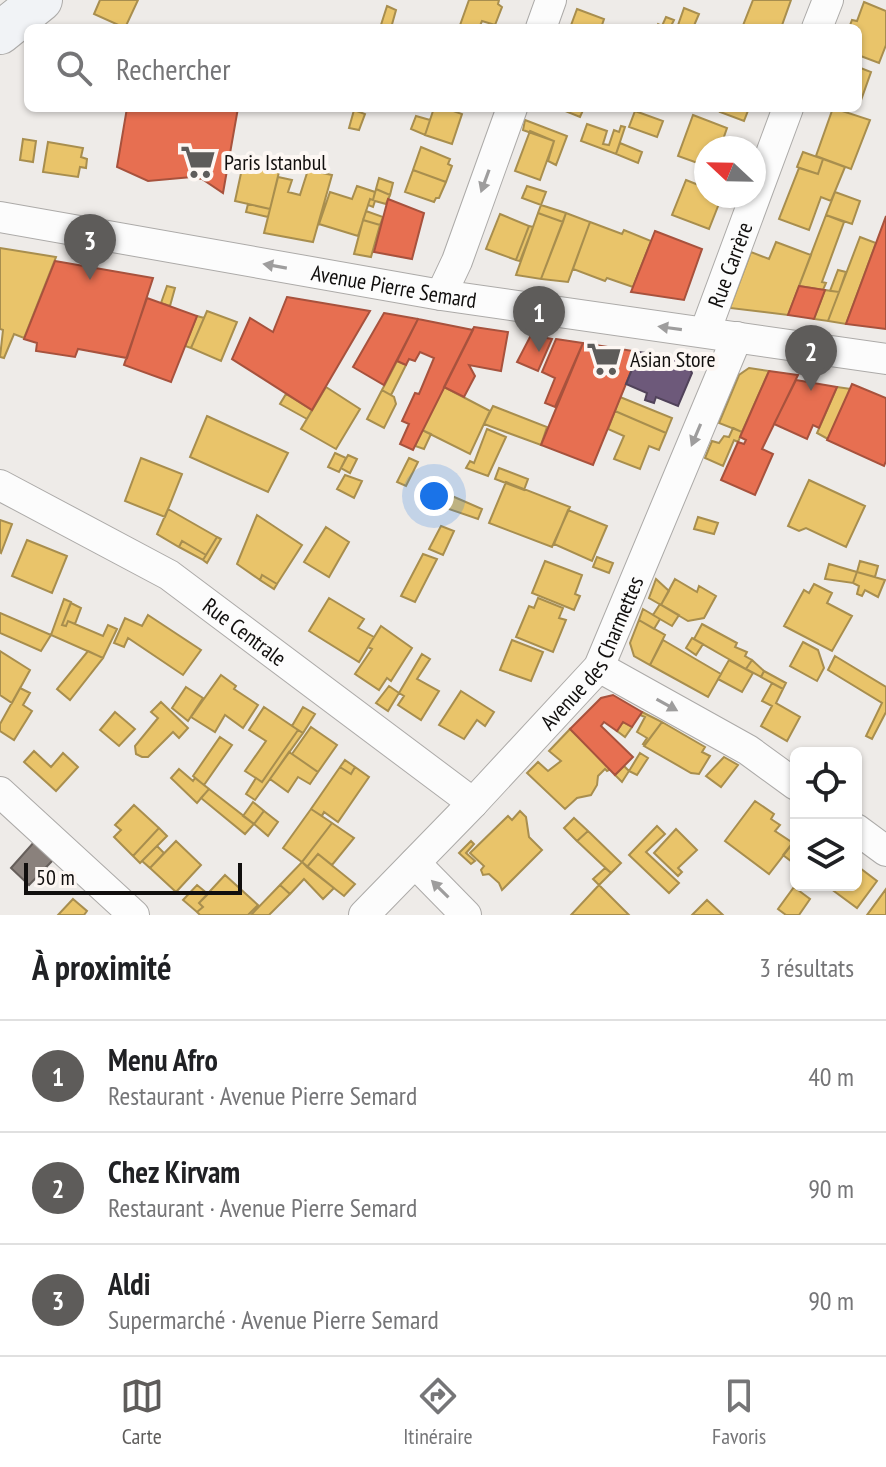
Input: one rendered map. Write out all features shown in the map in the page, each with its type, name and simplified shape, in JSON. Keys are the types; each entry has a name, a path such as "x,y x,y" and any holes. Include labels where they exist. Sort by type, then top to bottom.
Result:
{"main road":[{"path":"0,33 41,0"}],"street":[{"path":"542,24 551,0"},
{"path":"819,24 828,0"},
{"path":"441,295 457,261 511,112"},
{"name":"Rue Carrère","path":"705,332 787,112"},
{"name":"Avenue Pierre Semard","path":"0,217 441,295 886,359"},
{"name":"Avenue des Charmettes","path":"364,915 599,667 737,337"},
{"name":"Rue Centrale","path":"0,485 169,575 473,803"},
{"path":"599,667 748,750 790,781"},
{"path":"0,792 134,915"},
{"path":"862,833 886,851"},
{"path":"415,863 466,915"}],"building: Logements":[{"path":"100,0 138,0 127,24 116,24 94,14"},
{"path":"469,0 499,0 498,4 502,7 495,24 482,21 481,24 460,24"},
{"path":"753,0 791,0 782,24 744,24"},
{"path":"864,2 886,11 886,45 879,63 862,57 862,24 850,24 852,20 857,21"},
{"path":"387,6 396,10 392,24 381,24"},
{"path":"684,8 699,14 695,24 678,24"},
{"path":"577,9 604,19 602,24 571,24"},
{"path":"666,17 674,20 672,24 663,24"},
{"path":"862,69 871,72 862,97"},
{"path":"353,112 365,114 359,130 349,128"},
{"path":"433,112 462,114 452,144 425,135"},
{"path":"635,112 663,121 657,137 629,127"},
{"path":"720,112 747,112 744,121"},
{"path":"832,112 845,112 870,120 851,169 816,156"},
{"path":"693,115 727,128 724,136 694,136 694,162 678,156"},
{"path":"416,116 430,120 425,135 411,129"},
{"path":"525,120 567,136 556,165 548,161 554,141 523,130"},
{"path":"587,124 607,131 603,144 609,145 614,130 619,132 621,126 625,127 616,154 581,141"},
{"path":"530,131 554,141 540,180 515,171"},
{"path":"23,139 36,141 33,162 20,160"},
{"path":"48,142 83,148 81,157 87,159 86,168 80,167 78,177 43,172"},
{"path":"620,143 642,152 638,163 616,154"},
{"path":"421,147 450,159 448,164 452,166 446,182 413,170"},
{"path":"803,152 823,159 818,174 797,167"},
{"path":"823,159 845,167 831,201 821,197 809,230 779,219 799,168 818,174"},
{"path":"243,164 279,172 270,209 235,201"},
{"path":"308,170 332,175 313,242 264,233 278,177 292,180 288,192 300,195"},
{"path":"413,170 446,182 434,202 405,192"},
{"path":"379,178 393,183 390,195 376,189"},
{"path":"686,180 694,183 694,208 717,208 709,229 672,215"},
{"path":"357,186 375,192 358,236 319,224 330,192 352,199"},
{"path":"527,186 546,192 541,205 522,198"},
{"path":"376,189 390,195 386,204 375,201 373,207 368,205"},
{"path":"835,192 860,201 852,224 826,215"},
{"path":"248,204 270,209 268,217 246,212"},
{"path":"541,205 566,213 563,222 538,213"},
{"path":"366,211 383,217 380,225 363,220"},
{"path":"538,213 563,222 541,279 516,275"},
{"path":"566,213 590,222 568,282 541,279"},
{"path":"500,214 529,226 516,260 486,249"},
{"path":"826,215 844,222 822,282 826,283 823,290 799,286"},
{"path":"363,220 380,225 371,257 354,254"},
{"path":"590,222 622,234 624,230 651,241 633,287 573,269"},
{"path":"529,226 533,227 520,261 516,260"},
{"path":"860,237 876,243 846,324 828,321"},
{"path":"776,242 811,255 788,315 730,308 751,252 769,259"},
{"path":"0,248 56,257 24,338 14,334 4,358 0,357 3,330 0,329"},
{"path":"838,270 846,272 839,292 830,291"},
{"path":"167,286 175,288 170,306 161,303"},
{"path":"825,290 839,292 828,321 814,319"},
{"path":"207,311 237,322 221,361 191,348"},
{"path":"197,316 204,318 191,348 185,346"},
{"path":"397,361 406,365 391,395 382,390"},
{"path":"749,368 769,371 742,432 719,423 739,375"},
{"path":"326,387 360,409 336,449 301,429"},
{"path":"444,387 490,411 470,454 422,430"},
{"path":"837,387 851,389 828,439 817,433"},
{"path":"382,390 394,397 396,404 384,428 367,419"},
{"path":"286,394 312,410 307,419 280,404"},
{"path":"620,397 672,418 666,433 615,411"},
{"path":"493,406 547,427 541,445 484,424"},
{"path":"615,411 666,433 659,450 649,446 640,469 614,459 624,436 608,429"},
{"path":"207,416 288,453 268,492 190,457"},
{"path":"733,428 742,432 738,442 734,440 723,466 705,458 712,441 719,443 724,436 729,437"},
{"path":"487,429 506,437 488,476 466,468 470,461 474,463"},
{"path":"422,430 431,434 424,449 415,446"},
{"path":"335,453 346,458 339,472 328,467"},
{"path":"348,455 357,459 350,473 341,468"},
{"path":"141,458 182,474 165,517 125,501"},
{"path":"409,458 418,462 406,486 397,482"},
{"path":"499,468 528,479 524,490 495,479"},
{"path":"345,475 362,481 354,498 337,489"},
{"path":"809,480 865,506 846,547 806,528 799,531 788,526"},
{"path":"506,482 570,507 552,547 489,523"},
{"path":"452,496 482,509 478,519 446,508"},
{"path":"168,509 217,537 206,555 182,541 179,547 157,534"},
{"path":"568,510 607,526 592,561 554,544"},
{"path":"257,515 302,545 277,584 262,575 260,580 237,564"},
{"path":"698,517 718,523 714,534 694,529"},
{"path":"0,520 12,524 1,553 0,552"},
{"path":"441,526 454,531 443,555 429,549"},
{"path":"326,527 349,542 329,577 304,562"},
{"path":"217,537 221,539 207,563 203,560"},
{"path":"27,540 67,556 52,593 12,576"},
{"path":"182,541 206,555 203,560 179,547"},
{"path":"423,554 437,559 415,602 401,596"},
{"path":"597,557 613,563 609,573 593,567"},
{"path":"545,561 582,575 575,594 580,596 574,610 532,593"},
{"path":"860,561 878,566 875,577 857,572"},
{"path":"829,564 857,572 853,583 825,579"},
{"path":"857,572 885,580 878,597 865,590 862,596 857,594 859,586 853,583"},
{"path":"262,575 277,584 274,589 260,580"},
{"path":"656,579 669,591 661,605 649,598"},
{"path":"675,579 697,592 699,586 716,596 704,618 688,621 661,605"},
{"path":"814,584 832,593 827,603 852,616 832,651 784,626 804,590 809,593"},
{"path":"329,598 364,619 358,628 374,637 359,662 309,631"},
{"path":"538,598 563,608 559,618 566,620 553,652 516,637 529,606 534,608"},
{"path":"64,599 71,602 62,625 66,626 68,621 103,636 108,625 117,629 103,658 51,635"},
{"path":"71,603 81,608 75,624 68,621 66,626 62,625"},
{"path":"660,604 679,615 672,626 653,615"},
{"path":"643,609 660,619 654,629 639,620"},
{"path":"0,613 51,635 41,651 0,633"},
{"path":"148,615 201,650 183,675 128,638 124,647 114,643 125,618 142,626"},
{"path":"639,620 665,635 650,665 634,656 630,643"},
{"path":"702,624 747,652 745,656 752,660 746,669 694,639"},
{"path":"381,626 412,648 391,681 387,678 379,690 355,674 372,649 368,647"},
{"path":"692,638 703,644 696,655 686,648"},
{"path":"512,640 543,652 531,681 500,670"},
{"path":"663,640 721,674 708,697 650,665"},
{"path":"803,642 818,650 824,668 817,681 790,666"},
{"path":"0,651 30,670 12,703 0,695"},
{"path":"88,651 103,658 70,700 57,689"},
{"path":"422,654 430,659 417,679 439,691 421,720 398,705 404,696 399,693"},
{"path":"835,656 886,687 886,712 872,739 866,736 882,703 828,670"},
{"path":"729,660 753,673 742,692 718,679"},
{"path":"752,660 764,671 761,677 746,669"},
{"path":"764,671 786,683 783,689 761,677"},
{"path":"221,675 236,686 234,689 258,705 243,728 225,715 215,732 191,717"},
{"path":"772,683 783,689 776,703 800,717 787,741 761,726 772,706 762,701"},
{"path":"389,686 399,693 388,711 376,703"},
{"path":"186,687 203,698 188,721 172,708"},
{"path":"20,688 30,693 23,705 32,711 14,740 0,731 0,724"},
{"path":"461,691 494,712 485,726 477,720 464,739 439,725"},
{"path":"161,702 188,728 179,738 173,732 148,757 142,757 136,754 135,746 158,718 151,712"},
{"path":"264,707 298,730 262,782 245,771 266,741 249,730"},
{"path":"303,707 315,714 303,733 292,726"},
{"path":"115,712 135,729 119,746 100,730"},
{"path":"642,712 662,722 645,745 647,738 637,732 645,717 640,715"},
{"path":"623,722 632,727 625,737 617,731"},
{"path":"662,722 705,747 702,752 710,756 699,774 691,773 644,746"},
{"path":"311,727 337,745 318,772 292,754"},
{"path":"570,729 611,769 605,769 598,776 591,795 577,798 565,809 527,773 538,762 548,771 561,761 549,751"},
{"path":"298,730 303,733 255,800 246,794 256,778 262,782"},
{"path":"220,737 232,745 204,785 193,776"},
{"path":"34,751 51,767 63,753 78,767 56,791 24,762"},
{"path":"289,752 318,772 310,784 298,777 288,792 270,779"},
{"path":"640,753 648,758 637,775 629,771"},
{"path":"724,757 738,765 721,787 706,776"},
{"path":"345,760 355,767 351,774 340,767"},
{"path":"624,766 629,771 622,782 615,775"},
{"path":"340,767 351,774 355,767 369,777 338,822 324,812 322,816 311,809"},
{"path":"179,769 209,789 197,803 171,778"},
{"path":"209,789 254,824 245,834 201,798"},
{"path":"755,801 774,814 771,819 780,825 775,831 790,841 790,847 769,874 725,841"},
{"path":"253,802 264,811 254,824 243,816"},
{"path":"134,805 159,828 133,856 114,837 121,830 115,825"},
{"path":"311,809 332,823 302,862 283,848"},
{"path":"264,811 278,822 268,836 254,824"},
{"path":"520,811 526,817 529,837 542,850 502,890 489,874 483,875 481,870 484,866 470,853 508,816 512,820"},
{"path":"574,818 588,831 577,841 564,828"},
{"path":"332,823 354,838 332,865 318,854 307,867 302,862"},
{"path":"657,826 665,834 646,852 679,883 669,893 629,855"},
{"path":"159,828 167,836 140,863 133,856"},
{"path":"676,829 697,850 678,868 682,872 678,876 654,853"},
{"path":"588,831 621,863 611,873 577,841"},
{"path":"176,841 201,865 176,892 150,868"},
{"path":"471,841 474,844 466,853 475,861 471,864 459,853"},
{"path":"157,846 164,853 150,868 142,861"},
{"path":"790,846 790,860 783,855"},
{"path":"318,854 355,884 344,896 307,867"},
{"path":"302,862 334,888 323,899 304,879 290,894 280,885"},
{"path":"605,868 611,873 599,885 593,879"},
{"path":"862,870 877,881 857,908 834,891 862,891"},
{"path":"225,875 258,905 248,915 200,915 197,912 203,907 199,903"},
{"path":"197,885 208,894 199,903 203,907 197,912 183,900"},
{"path":"280,885 290,894 269,915 251,915"},
{"path":"599,885 629,915 571,915"},
{"path":"886,889 886,915 867,915"},
{"path":"791,891 799,891 810,899 799,915 786,915 778,909"},
{"path":"73,899 87,911 84,915 58,915"},
{"path":"707,900 723,915 692,915"}],"building: Commerces":[{"path":"126,112 237,112 223,193 202,179 148,181 117,167"},
{"path":"388,199 424,213 412,259 374,252"},
{"path":"886,216 886,329 846,324 862,281"},
{"path":"655,231 702,249 684,300 631,292"},
{"path":"55,261 153,278 127,358 78,349 75,357 36,351 37,343 24,339"},
{"path":"799,286 825,290 814,319 788,315"},
{"path":"287,297 370,311 312,410 232,359 250,318 273,332"},
{"path":"147,298 197,316 171,382 124,365"},
{"path":"384,313 418,319 384,385 353,367"},
{"path":"418,319 473,330 413,450 400,444 409,424 402,421 415,393 419,394 434,358 420,352 415,361 409,359 406,365 397,361"},
{"path":"474,327 508,332 501,371 469,365 475,376 464,397 444,387"},
{"path":"531,335 552,339 538,371 517,362"},
{"path":"556,339 583,343 555,407 545,403 555,378 542,372"},
{"path":"583,343 639,352 593,465 541,445"},
{"path":"769,371 798,375 762,449 773,454 755,495 721,480 738,442 744,444 746,440 740,437"},
{"path":"796,380 837,387 819,428 813,425 807,439 774,424"},
{"path":"852,384 886,398 884,466 827,440"},
{"path":"613,695 642,712 632,727 623,722 617,731 604,722 601,726 633,757 615,775 570,729 601,698"}],"building: Bureaux":[{"path":"639,352 685,359 692,373 678,406 656,397 654,403 645,400 647,393 626,384"}],"building: Industrie":[{"path":"35,841 54,859 29,885 11,868"}],"place":[{"name":"Paris Istanbul","path":"198,162"},
{"name":"Aldi","path":"90,280"},
{"name":"Menu Afro","path":"539,352"},
{"name":"Asian Store","path":"604,359"},
{"name":"Chez Kirvam","path":"811,391"}]}
